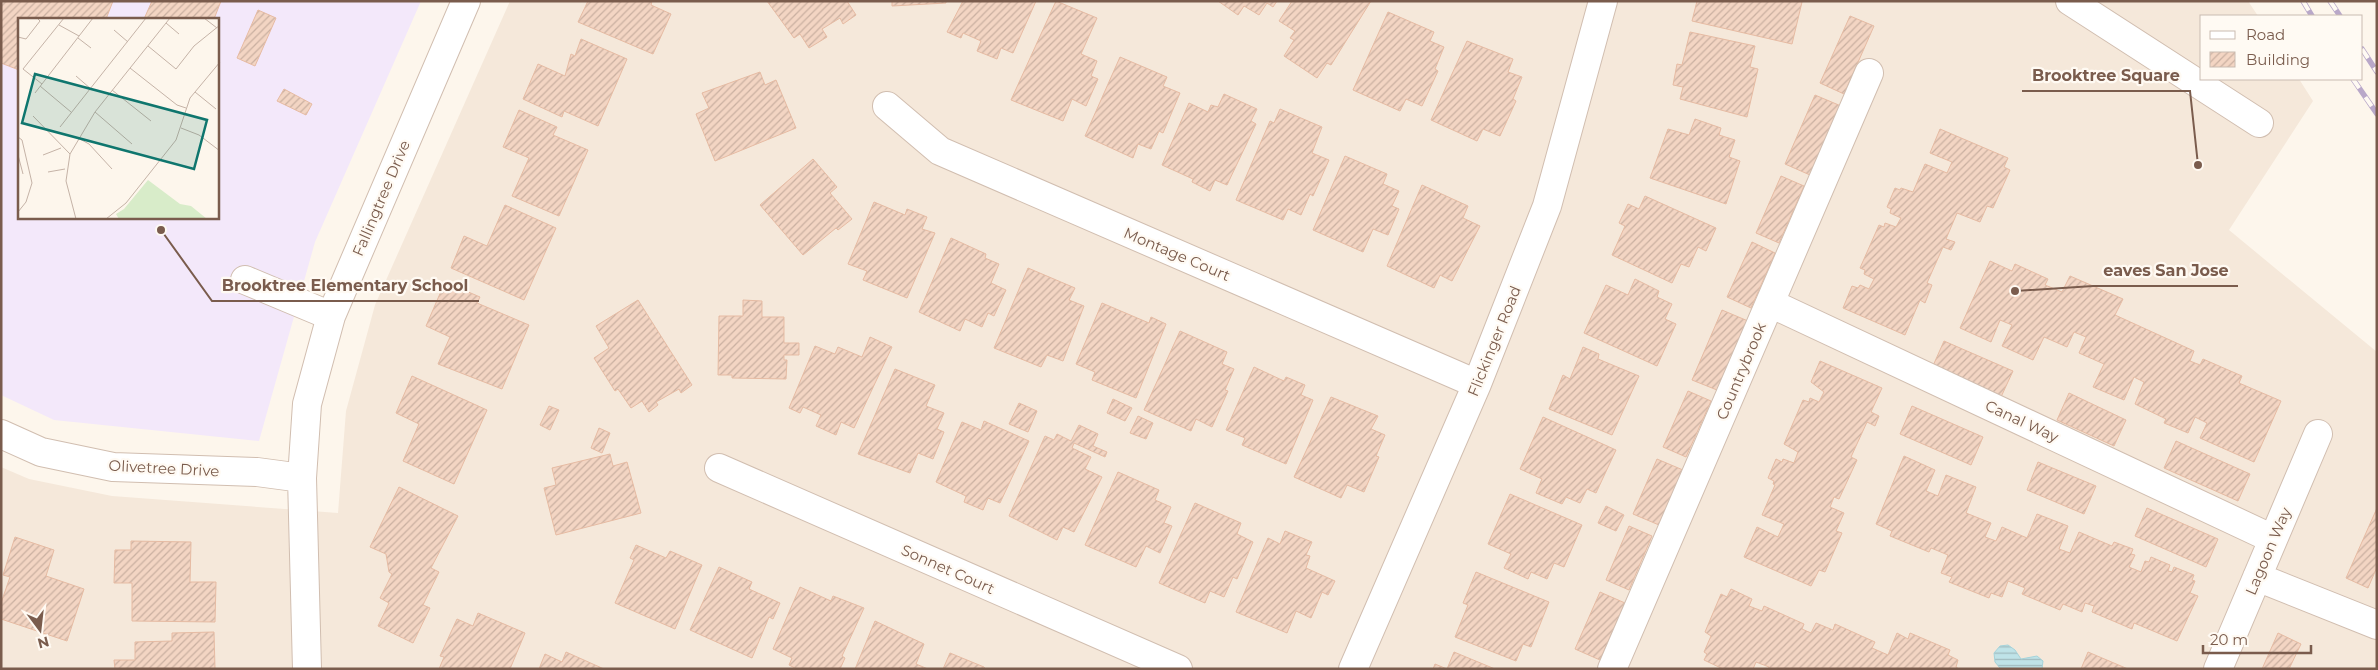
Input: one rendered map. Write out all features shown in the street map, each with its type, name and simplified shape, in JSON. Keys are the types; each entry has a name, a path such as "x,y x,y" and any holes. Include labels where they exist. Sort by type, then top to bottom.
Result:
{"street":[{"name":"Fallingtree Drive","path":"306,669 302,478 307,404 331,316 466,1"},
{"name":"Flickinger Road","path":"1353,669 1478,384 1547,206 1603,1"},
{"path":"2070,1 2260,123"},
{"name":"Countrybrook","path":"1612,669 1869,73"},
{"name":"Montage Court","path":"887,106 940,151 1478,384"},
{"path":"245,280 331,316"},
{"name":"Canal Way","path":"1770,303 2273,539"},
{"name":"Olivetree Drive","path":"1,434 42,452 113,467 257,472 302,478"},
{"name":"Lagoon Way","path":"2218,669 2318,434"},
{"name":"Sonnet Court","path":"719,468 1178,669"},
{"path":"2257,577 2377,625"}],"shaded area":[{"path":"1,1 421,1 315,242 259,441 54,420 1,395"},
{"path":"510,1 2248,1 2257,15 2200,15 2200,80 2300,80 2313,101 2229,230 2377,352 2377,669 1,669 1,467 29,479 112,496 338,513 346,411 375,305"}],"water":[{"path":"2008,645 2015,650 2021,659 2037,656 2043,661 2042,669 2000,668 1995,662 1994,653 2000,646"}],"building":[{"path":"1,1 113,1 106,18 18,18 18,70 1,63"},
{"path":"152,1 221,1 214,18 144,18"},
{"path":"588,1 652,1 651,5 671,14 653,54 578,22"},
{"path":"767,1 847,1 856,15 843,24 840,18 822,29 827,37 809,48 800,34 794,38"},
{"path":"892,1 946,1 946,3 892,6"},
{"path":"963,1 1036,1 1013,53 1001,48 997,59 977,51 981,41 963,33 961,38 947,32"},
{"path":"1056,1 1097,18 1081,54 1097,61 1091,76 1098,79 1086,106 1072,99 1063,121 1011,100"},
{"path":"1218,1 1277,1 1273,7 1267,3 1259,15 1244,6 1238,15"},
{"path":"1292,1 1371,1 1331,65 1327,63 1317,78 1284,56 1294,40 1290,38 1295,31 1279,21"},
{"path":"1697,1 1802,2 1792,44 1692,21"},
{"path":"258,10 276,18 255,66 237,58"},
{"path":"1388,12 1434,32 1430,41 1444,47 1435,69 1438,71 1422,106 1406,99 1400,111 1353,90"},
{"path":"1850,16 1874,26 1844,94 1820,83"},
{"path":"1690,32 1755,46 1750,67 1758,69 1747,117 1680,99 1683,87 1673,85 1677,64 1682,65"},
{"path":"581,39 627,59 598,126 564,111 562,117 523,99 538,64 565,76 571,54 575,56"},
{"path":"1467,41 1513,59 1508,72 1522,77 1513,99 1516,101 1500,136 1483,129 1477,141 1431,120"},
{"path":"1120,57 1167,77 1163,86 1180,93 1163,133 1159,131 1151,149 1138,144 1133,158 1085,136"},
{"path":"760,72 765,85 776,80 796,128 715,161 696,114 709,108 702,93"},
{"path":"284,89 312,104 306,115 277,101"},
{"path":"1224,94 1257,109 1251,121 1256,124 1227,185 1215,180 1210,191 1192,182 1193,179 1162,165 1189,103 1208,112 1211,105 1218,107"},
{"path":"1815,95 1841,106 1810,175 1785,164"},
{"path":"1280,109 1322,127 1312,153 1329,160 1313,196 1310,194 1301,215 1288,209 1283,220 1236,200 1270,121 1274,123"},
{"path":"519,110 557,127 553,135 588,150 559,216 512,196 529,158 503,147"},
{"path":"1695,119 1721,128 1719,135 1735,140 1729,157 1740,161 1726,204 1650,178 1668,129 1689,135"},
{"path":"1940,129 2008,158 2004,167 2010,170 1993,208 1987,206 1980,222 1957,213 1946,239 1955,242 1951,250 1943,247 1927,283 1932,285 1925,303 1920,300 1905,335 1843,308 1852,286 1858,288 1860,285 1869,289 1874,279 1864,274 1865,270 1860,268 1879,225 1884,227 1885,223 1896,227 1901,218 1890,213 1891,209 1887,207 1895,188 1913,192 1925,164 1947,173 1952,162 1930,153"},
{"path":"1345,156 1387,174 1383,184 1399,191 1392,206 1399,209 1388,235 1373,229 1363,252 1313,230"},
{"path":"813,159 837,187 830,193 852,219 838,230 836,228 803,255 760,205"},
{"path":"1781,176 1804,186 1779,243 1756,233"},
{"path":"1422,185 1468,206 1463,218 1480,226 1452,281 1440,275 1434,288 1387,266"},
{"path":"1645,196 1716,228 1706,251 1698,247 1689,267 1681,264 1672,283 1612,255 1625,226 1619,223 1628,204 1639,209"},
{"path":"874,202 905,215 907,209 927,217 922,229 935,233 907,298 863,280 867,271 848,264"},
{"path":"505,205 556,228 524,300 451,268 464,236 487,246"},
{"path":"951,238 986,254 985,258 999,264 991,283 1006,290 994,316 988,313 982,327 965,319 960,331 919,312"},
{"path":"1752,242 1775,253 1751,308 1727,297"},
{"path":"1990,261 2012,271 2015,264 2048,279 2045,285 2062,292 2070,276 2123,299 2115,315 2194,351 2190,361 2200,365 2203,359 2242,376 2239,383 2281,401 2254,462 2200,438 2207,423 2195,417 2188,433 2164,423 2166,419 2135,404 2144,382 2134,377 2124,400 2093,387 2104,364 2079,353 2086,337 2074,332 2067,347 2044,337 2033,360 2002,346 2012,325 2000,320 1991,342 1960,328"},
{"path":"1028,268 1075,288 1069,300 1084,306 1063,361 1047,355 1041,367 994,348"},
{"path":"1635,279 1659,291 1657,297 1672,304 1665,319 1676,324 1657,366 1584,333 1606,285 1628,295"},
{"path":"445,282 480,297 477,303 529,325 502,389 438,364 450,337 426,326"},
{"path":"638,300 692,385 681,393 679,389 656,402 658,405 649,412 642,401 631,408 618,389 615,391 594,358 609,348 596,326"},
{"path":"743,300 762,301 762,317 784,317 784,343 799,343 799,355 784,355 784,360 787,360 786,379 732,378 732,375 718,375 719,316 743,316"},
{"path":"1102,303 1149,323 1151,317 1166,324 1136,398 1092,380 1095,372 1076,364"},
{"path":"1722,310 1748,321 1717,390 1692,380"},
{"path":"1180,331 1227,352 1222,364 1234,369 1225,390 1228,391 1212,427 1196,419 1191,431 1144,410"},
{"path":"870,337 892,347 854,428 841,422 836,435 816,426 821,415 803,407 800,413 789,408 815,346 835,354 838,347 862,357"},
{"path":"1944,341 2013,371 2001,397 1932,368"},
{"path":"1583,347 1599,354 1598,359 1639,376 1612,435 1549,409 1563,375 1570,379"},
{"path":"1820,361 1882,388 1871,412 1879,416 1875,426 1867,422 1851,457 1857,460 1839,499 1834,497 1830,507 1844,513 1836,531 1842,533 1825,572 1819,570 1811,586 1744,557 1757,527 1778,537 1784,524 1762,515 1775,485 1773,484 1774,481 1768,478 1776,459 1782,462 1783,459 1794,463 1798,452 1784,444 1803,400 1809,402 1810,398 1819,402 1824,392 1811,382"},
{"path":"1254,367 1284,381 1286,377 1305,385 1301,395 1313,400 1286,464 1242,445 1245,438 1226,430"},
{"path":"895,369 935,385 926,406 944,413 937,429 944,432 933,459 918,453 910,473 858,454"},
{"path":"412,376 487,410 454,484 403,461 419,424 396,413"},
{"path":"1688,391 1711,401 1686,457 1663,447"},
{"path":"2069,393 2126,420 2114,446 2057,420"},
{"path":"1331,397 1378,416 1371,429 1385,435 1376,456 1379,457 1364,492 1347,485 1341,498 1294,477"},
{"path":"1113,399 1132,408 1125,421 1107,413"},
{"path":"1019,403 1037,411 1028,432 1009,424"},
{"path":"549,406 559,410 550,430 540,425"},
{"path":"1912,406 1983,437 1971,465 1900,434"},
{"path":"1138,416 1153,423 1146,439 1130,433"},
{"path":"1543,417 1616,450 1596,493 1587,489 1580,503 1566,497 1562,504 1536,493 1542,479 1520,469"},
{"path":"984,421 1029,441 1000,503 988,498 983,510 964,502 966,496 936,482 962,422 981,430"},
{"path":"1079,425 1098,434 1093,446 1107,452 1105,457 1074,443 1072,448 1091,457 1085,469 1102,477 1074,532 1063,527 1057,540 1009,516 1045,436 1054,440 1057,434 1071,441"},
{"path":"599,428 610,433 602,453 591,448"},
{"path":"2176,441 2250,474 2238,501 2164,468"},
{"path":"610,454 613,466 627,462 641,513 556,535 544,488 556,485 552,468"},
{"path":"1904,456 1935,470 1926,491 1938,496 1946,475 1976,487 1966,513 1991,523 1985,537 1996,541 2002,527 2027,538 2037,514 2068,526 2059,549 2070,553 2079,532 2112,546 2114,542 2133,549 2131,554 2135,555 2129,567 2141,572 2145,561 2149,562 2151,557 2170,565 2168,571 2172,572 2174,567 2194,575 2192,580 2195,581 2190,593 2198,596 2177,641 2134,623 2132,629 2092,612 2094,606 2085,603 2082,612 2063,604 2060,610 2022,594 2025,588 2008,581 2002,597 1991,593 1989,598 1949,582 1952,577 1941,573 1948,555 1931,548 1929,552 1890,536 1892,531 1876,524"},
{"path":"1657,459 1683,470 1659,525 1633,514"},
{"path":"2038,462 2096,486 2084,514 2027,490"},
{"path":"1118,472 1159,490 1155,500 1171,507 1164,523 1172,526 1160,553 1146,546 1136,567 1085,545"},
{"path":"399,487 458,516 431,568 439,572 423,605 430,608 413,643 378,626 389,603 380,598 392,574 389,572 386,554 370,547"},
{"path":"1510,494 1582,525 1564,567 1554,563 1547,579 1531,572 1528,579 1504,568 1511,554 1488,544"},
{"path":"1195,503 1241,523 1237,534 1253,542 1237,579 1233,577 1224,597 1210,591 1205,603 1159,583"},
{"path":"1606,506 1624,515 1616,531 1598,523"},
{"path":"2147,508 2218,539 2206,567 2135,536"},
{"path":"2377,508 2377,567 2368,588 2346,578"},
{"path":"1629,526 1652,536 1629,590 1606,580"},
{"path":"1285,531 1312,542 1306,555 1310,556 1306,568 1335,581 1328,595 1322,592 1311,618 1296,611 1287,633 1236,612 1268,538 1280,544"},
{"path":"15,537 54,550 46,576 84,589 67,641 1,619 1,603 10,577 3,575"},
{"path":"131,541 191,542 190,582 216,582 215,622 132,621 132,583 114,583 115,550 131,550"},
{"path":"636,545 666,558 670,551 702,565 675,629 615,603 634,560 630,558"},
{"path":"719,567 752,582 749,589 780,603 773,619 769,617 752,658 690,630"},
{"path":"1476,572 1549,602 1531,647 1523,644 1516,661 1455,637 1468,605 1463,603"},
{"path":"800,587 831,601 833,596 864,608 842,656 845,658 840,669 797,669 789,665 792,658 773,649"},
{"path":"1731,589 1752,599 1749,606 1762,611 1764,606 1804,624 1802,629 1811,633 1816,623 1833,630 1835,624 1875,642 1872,648 1888,655 1897,633 1908,639 1910,633 1950,650 1948,655 1958,660 1956,667 1959,669 1768,669 1769,667 1756,662 1753,669 1723,669 1704,660 1707,654 1704,652 1711,636 1705,632 1721,594 1727,597"},
{"path":"1600,592 1625,603 1600,660 1575,649"},
{"path":"478,613 525,633 510,669 439,669 444,657 440,656 457,619 473,626"},
{"path":"875,621 924,644 916,664 928,669 855,669"},
{"path":"214,632 215,669 115,669 114,660 135,660 135,642 172,641 172,633"},
{"path":"2278,633 2301,644 2289,669 2262,669"},
{"path":"566,652 604,669 539,669 545,654 562,662"},
{"path":"1454,652 1495,669 1447,669"},
{"path":"2088,652 2128,669 2081,669"},
{"path":"950,653 984,667 986,669 943,669"},
{"path":"1435,664 1447,669 1433,669"}],"railway":[{"path":"2303,1 2311,15"},
{"path":"2330,1 2339,15"},
{"path":"2363,51 2377,72"},
{"path":"2354,80 2377,114"}],"place":[{"name":"Brooktree Square","path":"2198,165"},
{"name":"Brooktree Elementary School","path":"161,230"},
{"name":"eaves San Jose","path":"2015,291"}]}
